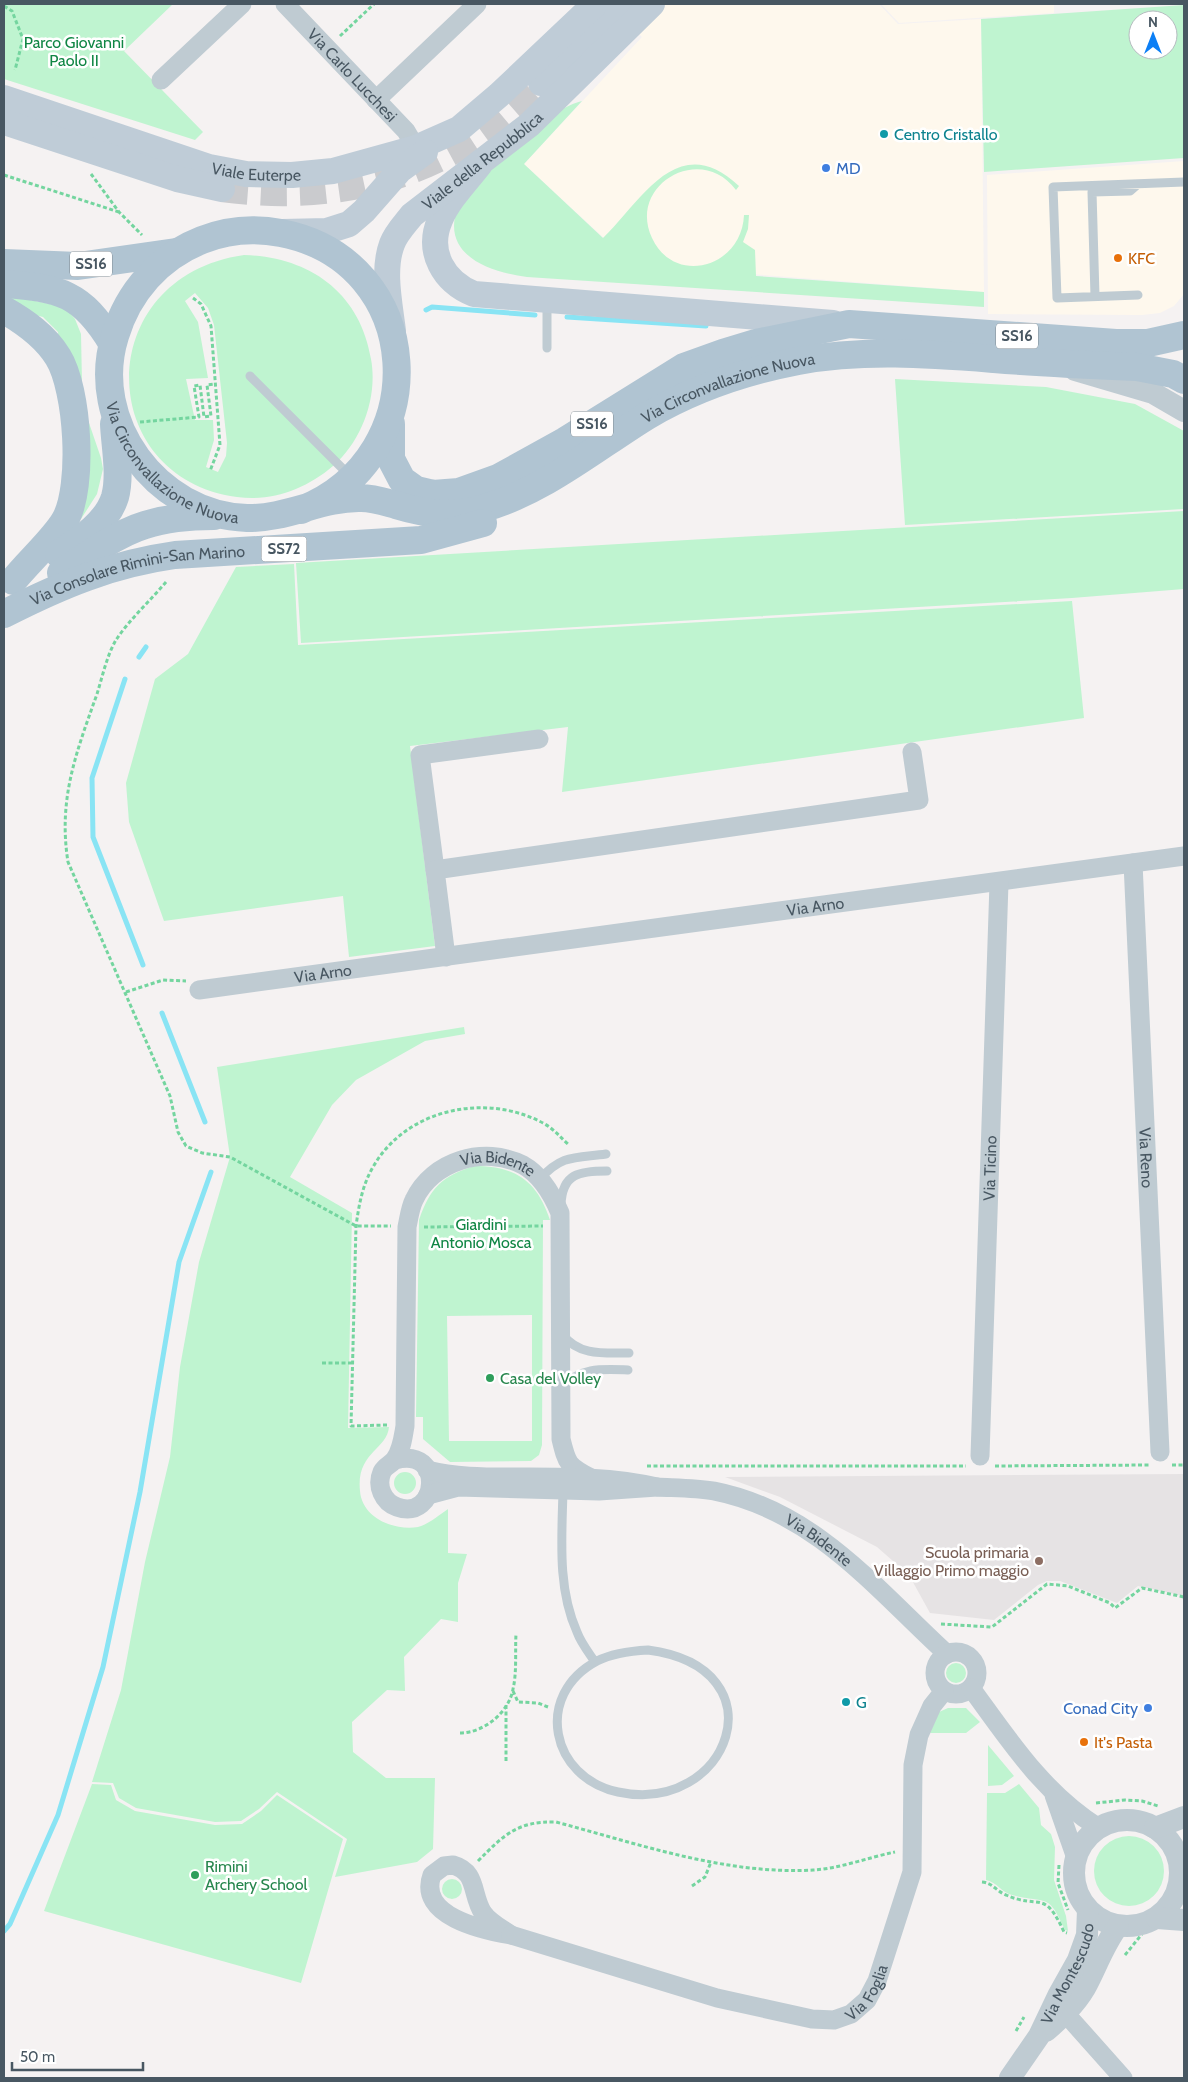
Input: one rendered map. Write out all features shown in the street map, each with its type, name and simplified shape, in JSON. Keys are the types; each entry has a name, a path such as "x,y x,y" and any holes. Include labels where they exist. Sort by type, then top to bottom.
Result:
{"main road":[{"name":"Viale Euterpe","path":"4,98 209,167 246,174 292,175 333,171 416,148 459,129 500,95 595,4"},
{"path":"541,83 625,4"},
{"name":"Viale della Repubblica","path":"395,349 388,277 391,245 400,230 412,215 529,125 652,4"},
{"name":"Viale Euterpe","path":"4,122 177,179 222,189"},
{"path":"274,232 327,231 349,224 364,211 400,170 459,129"},
{"name":"Via Circonvallazione Nuova","path":"480,164 439,220 434,246 442,269 462,289 474,294 1116,343 1148,344 1184,335"},
{"name":"Via Circonvallazione Nuova","path":"849,324 722,352 684,367 548,450 498,478 459,492 433,494 416,490 402,480 391,459 392,415 397,388 395,349 391,332 378,302 350,268 329,252 314,244 274,232 244,231 221,234 200,241 178,252 150,274 133,295 120,318 112,343 109,364 110,390 126,417 124,438 135,457 152,477 172,493 198,507 228,516 275,517 320,504 362,498 443,515 460,514 504,502 557,474 652,413 718,382 796,361 847,353 912,353 1136,368 1173,374 1184,380"},
{"name":"Via Circonvallazione Nuova","path":"4,263 78,266 178,252"},
{"name":"SS16","path":"4,284 55,290 73,298 92,312 112,343"},
{"name":"Via Consolare Rimini-San Marino","path":"4,310 23,321 44,338 58,356 70,388 77,467 76,485 65,520 8,583"},
{"name":"Via Circonvallazione Nuova","path":"301,510 327,498 353,478 370,459 380,443 392,415"},
{"name":"Via Consolare Rimini-San Marino","path":"8,583 83,539 104,518 114,498 126,417"},
{"name":"Via Consolare Rimini-San Marino","path":"4,613 80,578 144,559 175,555 422,540 462,530 516,506 557,474"},
{"name":"Via Consolare Rimini-San Marino","path":"4,613 70,566 144,525 195,516 228,516"}],"street":[{"path":"161,80 242,4"},
{"name":"Via Carlo Lucchesi","path":"286,4 406,131 416,148"},
{"path":"376,100 477,4"},
{"path":"1057,364 1100,379 1153,393 1184,411"},
{"path":"446,956 420,755 539,739"},
{"path":"434,870 919,800 912,752"},
{"name":"Via Arno","path":"199,990 999,883 1184,856"},
{"name":"Via Reno","path":"1133,863 1162,1461"},
{"name":"Via Ticino","path":"980,1462 999,883"},
{"name":"Via Bidente","path":"591,1478 573,1468 565,1456 561,1439 561,1332 552,1195 540,1179 524,1166 507,1158 480,1156 453,1161 430,1177 420,1189 413,1202 407,1227 405,1426 401,1446 395,1460 382,1472 380,1481 380,1490 390,1504 407,1509 416,1507 428,1495 458,1487 628,1490 658,1487 714,1491 760,1505 799,1525 846,1558 897,1604 946,1654"},
{"name":"Via Bidente","path":"395,1460 410,1458 423,1464 427,1470 461,1476 630,1480 658,1487"},
{"path":"427,1470 431,1478 428,1495"},
{"path":"959,1652 965,1654 974,1662 977,1676 971,1688 958,1694 944,1691 936,1682 935,1675 938,1663 946,1654 959,1652"},
{"path":"971,1688 1054,1795 1078,1815 1099,1828"},
{"name":"Via Foglia","path":"512,1935 717,1998 812,2019 834,2020 851,2014 867,2000 877,1981 912,1872 914,1765 917,1743 932,1706 944,1691"},
{"path":"1054,1795 1068,1859 1078,1894 1080,1913 1118,1926 1138,1926 1157,1918 1182,1892 1182,1855 1155,1828 1142,1822 1127,1820 1112,1822 1099,1828 1068,1859"},
{"path":"1155,1828 1176,1811"},
{"name":"Via Montescudo","path":"1010,2078 1039,2036 1078,1960 1087,1935 1080,1913"},
{"path":"1157,1918 1184,1920"},
{"name":"Via Montescudo","path":"1039,2036 1066,2014 1084,1990 1110,1935 1118,1926"},
{"path":"1066,2014 1123,2078"}],"lane":[{"path":"1138,295 1057,298 1053,187 1184,182"},
{"path":"1095,296 1092,192 1130,191 1138,184"},
{"path":"547,300 547,348"},
{"path":"250,376 353,478"},
{"path":"540,1179 549,1169 563,1159 606,1154"},
{"path":"555,1219 561,1193 574,1174 585,1171 607,1171"},
{"path":"561,1332 569,1344 584,1351 629,1353"},
{"path":"560,1389 570,1378 584,1371 628,1370"},
{"path":"563,1489 562,1566 568,1602 577,1633 595,1662"},
{"path":"648,1650 677,1655 701,1668 714,1680 724,1693 729,1708 727,1736 715,1758 703,1772 677,1788 660,1794 639,1795 618,1792 588,1780 569,1762 558,1734 558,1711 570,1685 595,1662 612,1655 648,1650"}],"path":[{"path":"327,48 374,4"},
{"path":"4,6 12,10 23,39 15,70"},
{"path":"4,175 119,212 142,235"},
{"path":"193,298 201,304 211,326 220,445 210,471"},
{"path":"126,417 199,416 194,386 200,385 204,416 211,416 207,385 216,384"},
{"path":"166,582 116,641 75,758 66,798 63,834 68,862 170,1096 178,1132 186,1146 202,1153 230,1157 356,1226 407,1227 555,1219"},
{"path":"126,992 163,980 183,980 199,990"},
{"path":"405,1426 351,1426 356,1226 360,1198 373,1166 396,1138 427,1118 465,1108 483,1106 506,1110 544,1124 572,1147"},
{"path":"322,1362 352,1362"},
{"path":"639,1466 1162,1461 1184,1465"},
{"path":"936,1624 992,1626 1047,1584 1068,1586 1110,1603 1115,1608 1142,1588 1184,1597"},
{"path":"460,1734 473,1734 484,1728 506,1704 513,1690 516,1634"},
{"path":"513,1690 518,1702 538,1703 558,1711"},
{"path":"506,1704 506,1761"},
{"path":"1092,1802 1097,1804 1125,1800 1142,1801 1176,1811"},
{"path":"478,1861 510,1831 523,1825 540,1822 556,1822 710,1862 791,1870 816,1870 900,1850"},
{"path":"1068,1859 1058,1883 1080,1913"},
{"path":"692,1886 705,1876 710,1862"},
{"path":"982,1882 991,1883 1004,1894 1048,1905 1056,1913 1064,1932 1070,1934 1071,1926"},
{"path":"1015,2033 1029,2011"}],"shaded area":[{"path":"645,4 879,4 898,24 981,19 984,292 633,265 524,164 642,37 627,23"},
{"path":"881,4 1054,4 1054,13 899,23"},
{"path":"1184,161 1184,294 1174,306 1160,313 1142,315 988,314 987,175"},
{"name":"Scuola primaria Villaggio Primo maggio","path":"1184,1474 1184,1596 1138,1586 1117,1603 1060,1581 1047,1581 1038,1585 994,1620 930,1613 909,1575 877,1547 780,1497 725,1477"}],"green space":[{"name":"Parco Giovanni Paolo II","path":"4,4 173,4 124,51 203,132 195,140 4,79"},
{"path":"1184,5 1184,158 984,172 981,19"},
{"path":"582,101 524,164 603,238 662,176 679,167 697,164 717,170 739,186 736,190 721,176 705,170 687,170 672,176 658,187 650,201 647,219 652,238 662,253 676,262 691,266 706,264 720,258 732,247 740,233 744,215 749,215 748,229 743,242 755,250 756,276 984,292 984,307 527,277 497,271 470,257 461,248 455,236 454,221 459,204 533,130 566,107"},
{"path":"244,255 268,257 310,271 328,283 343,297 356,315 365,335 371,359 373,373 370,403 360,431 352,444 333,466 312,481 288,492 263,498 237,497 190,482 156,454 136,417 129,377 137,336 158,299 194,271","holes":["195,293 208,308 214,325 227,443 226,456 218,472 206,467 214,440 213,420 195,420 186,379 208,378 198,322 185,301"]},
{"path":"5,295 65,307 75,319 81,334 82,383 88,420 103,469 97,494 81,519 76,520 58,332 43,317 27,313"},
{"path":"895,379 1046,387 1135,404 1184,431 1184,509 905,525"},
{"path":"1184,511 1184,589 1072,598 301,643 296,563"},
{"path":"294,564 298,645 1072,601 1084,718 562,792 568,727 410,746 435,946 349,957 343,896 164,921 129,822 126,783 155,679 188,654 236,567"},
{"path":"464,1027 465,1034 425,1041 356,1080 332,1105 290,1177 352,1213 348,1428 389,1427 387,1435 363,1468 360,1478 362,1500 367,1509 381,1521 399,1527 422,1526 448,1509 448,1553 467,1554 458,1583 458,1622 441,1619 404,1657 405,1691 387,1690 352,1722 353,1752 386,1778 435,1778 433,1849 417,1862 335,1877 347,1839 277,1792 259,1809 241,1821 215,1822 136,1808 119,1798 113,1783 92,1782 121,1690 145,1562 170,1457 180,1367 199,1262 230,1157 217,1067"},
{"name":"Giardini Antonio Mosca","path":"474,1166 489,1167 502,1169 523,1178 539,1195 550,1220 543,1220 542,1445 539,1455 531,1461 450,1462 423,1439 423,1417 416,1417 419,1220 433,1191 445,1179","holes":["532,1315 532,1441 449,1441 447,1316"]},
{"path":"401,1472 409,1472 416,1479 416,1487 409,1494 401,1494 394,1487 394,1479"},
{"path":"956,1663 963,1666 966,1673 963,1680 956,1683 949,1680 946,1673 949,1666"},
{"path":"948,1708 966,1708 980,1722 966,1733 930,1733 939,1712"},
{"path":"988,1745 1014,1776 1002,1785 988,1786"},
{"name":"Rimini Archery School","path":"92,1784 111,1785 116,1800 135,1811 215,1825 242,1824 261,1811 277,1795 343,1839 301,1983 44,1911"},
{"path":"1019,1784 1039,1808 1041,1825 1051,1834 1055,1847 1054,1880 1066,1916 1068,1931 1065,1930 1055,1910 1046,1902 1008,1894 986,1880 987,1793 1005,1793"},
{"path":"1129,1836 1142,1839 1154,1846 1161,1858 1164,1871 1161,1884 1154,1896 1142,1903 1129,1906 1116,1903 1104,1896 1097,1884 1094,1871 1097,1858 1104,1846 1116,1839"},
{"path":"448,1879 456,1879 462,1885 462,1893 456,1899 448,1899 442,1893 442,1885"}],"waterway":[{"path":"426,310 432,307 535,315"},
{"path":"567,317 706,326"},
{"path":"139,657 146,647"},
{"path":"125,679 92,778 93,837 143,965"},
{"path":"162,1013 205,1122"},
{"path":"4,1931 10,1924 58,1815 103,1667 140,1492 179,1262 211,1172"}],"tunnel":[{"path":"222,189 289,193 355,187 387,179 418,168 448,154 477,137 502,118 541,83"}],"place":[{"name":"Centro Cristallo","path":"884,134"},
{"name":"MD","path":"826,168"},
{"name":"KFC","path":"1118,258"},
{"name":"Casa del Volley","path":"490,1378"},
{"name":"Scuola primaria Villaggio Primo maggio","path":"1039,1561"},
{"name":"G","path":"846,1702"},
{"name":"Conad City","path":"1148,1708"},
{"name":"It's Pasta","path":"1084,1742"},
{"name":"Rimini Archery School","path":"195,1875"}]}
